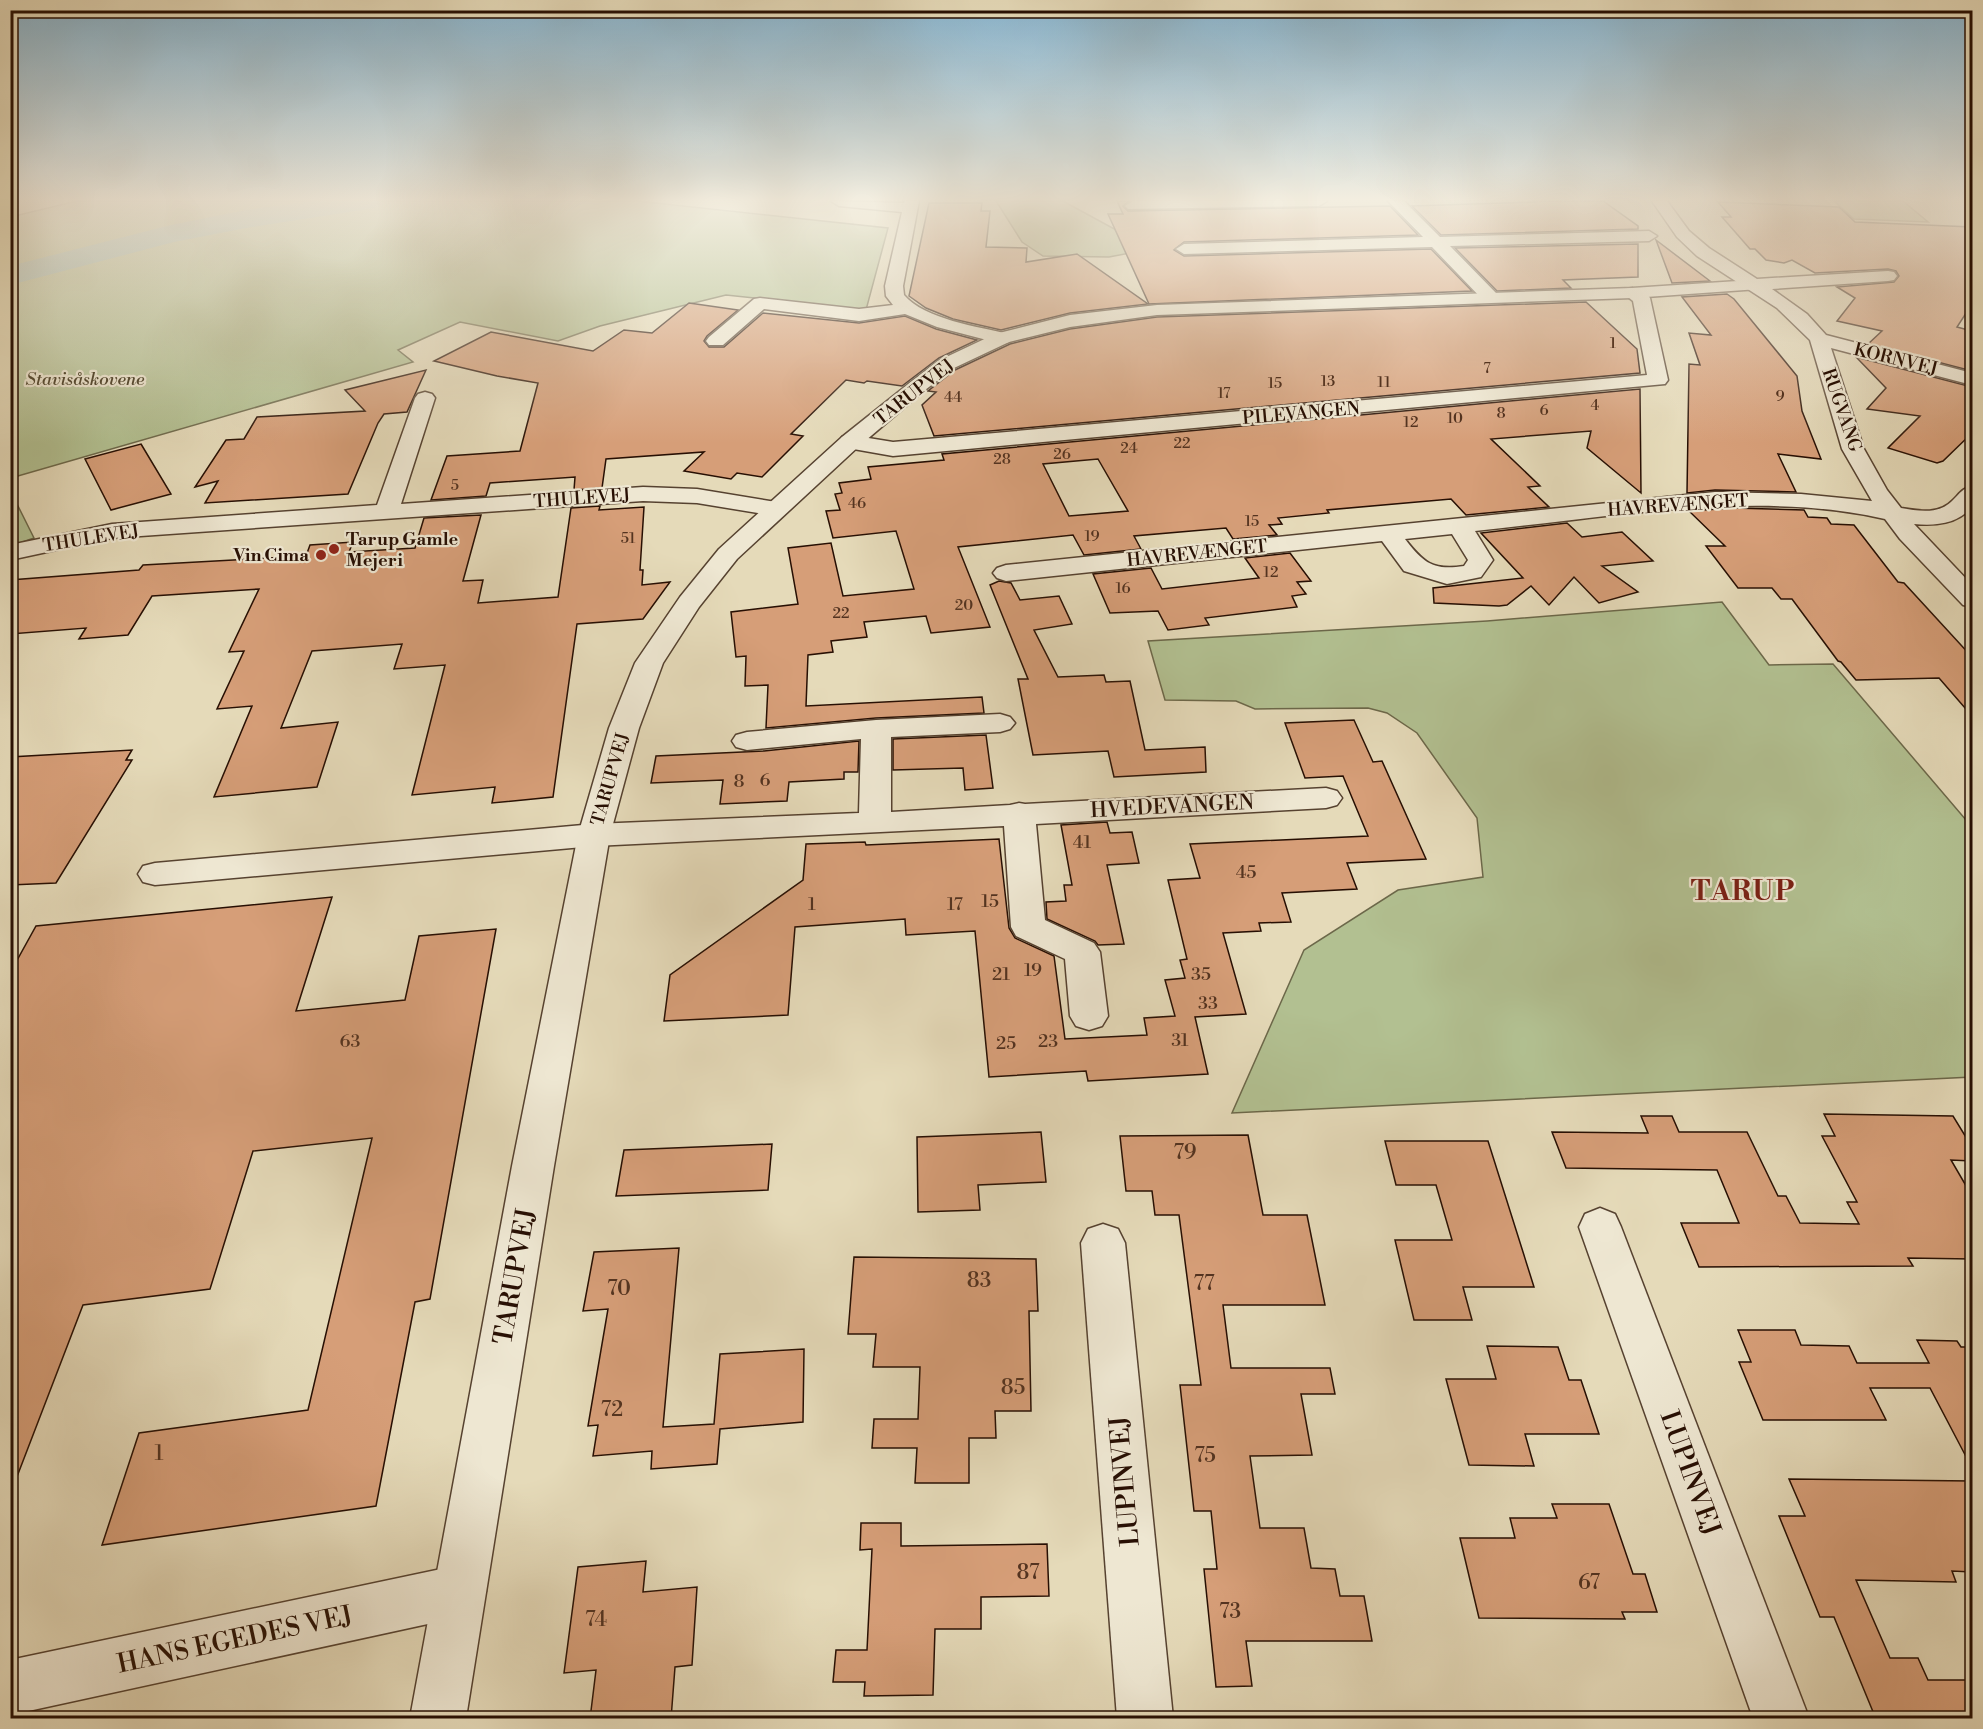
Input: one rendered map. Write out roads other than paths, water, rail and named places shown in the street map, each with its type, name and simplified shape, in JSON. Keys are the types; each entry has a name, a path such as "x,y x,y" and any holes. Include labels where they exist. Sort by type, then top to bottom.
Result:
{"street":[{"path":"895,282 895,296 908,308 1002,338"},
{"path":"1475,282 1490,297"},
{"name":"RUGVANG","path":"1748,282 1800,318 1819,339 1853,449 1877,492 1910,534 1972,599"},
{"name":"TARUPVEJ","path":"438,1719 533,1166 594,835 624,728 650,663 689,603 728,554 850,442 947,364 1002,338 1070,321 1157,310 1632,293 1803,282"},
{"name":"PILEVANGEN","path":"850,442 893,449 1658,380 1641,298 1632,293"},
{"path":"716,341 760,303 859,315 908,308"},
{"name":"KORNVEJ","path":"1819,339 1972,379"},
{"path":"387,511 425,398"},
{"name":"THULEVEJ","path":"10,554 112,531 643,494 697,496 776,509"},
{"name":"HAVREVÆNGET","path":"1006,573 1715,499 1790,499 1857,506 1896,516 1941,517 1955,513 1972,494"},
{"path":"1388,533 1413,566 1447,576 1472,572 1481,560 1459,525"},
{"path":"747,741 876,729 1000,723"},
{"path":"874,823 876,729"},
{"name":"HVEDEVANGEN","path":"594,835 874,823 1019,813 1326,798"},
{"path":"1019,813 1028,927 1082,952 1089,1016"},
{"name":"TARUPVEJ","path":"154,874 594,835"},
{"name":"LUPINVEJ","path":"1600,1227 1781,1719"},
{"name":"LUPINVEJ","path":"1103,1243 1145,1719"},
{"name":"HANS EGEDES VEJ","path":"10,1688 460,1591"}],"place":[{"name":"Tarup Gamle Mejeri","path":"334,549"},
{"name":"Vin Cima","path":"321,555"}],"district":[{"name":"TARUP","path":"1743,891"}],"park label":[{"name":"Stavisåskovene","path":"85,379"}]}
